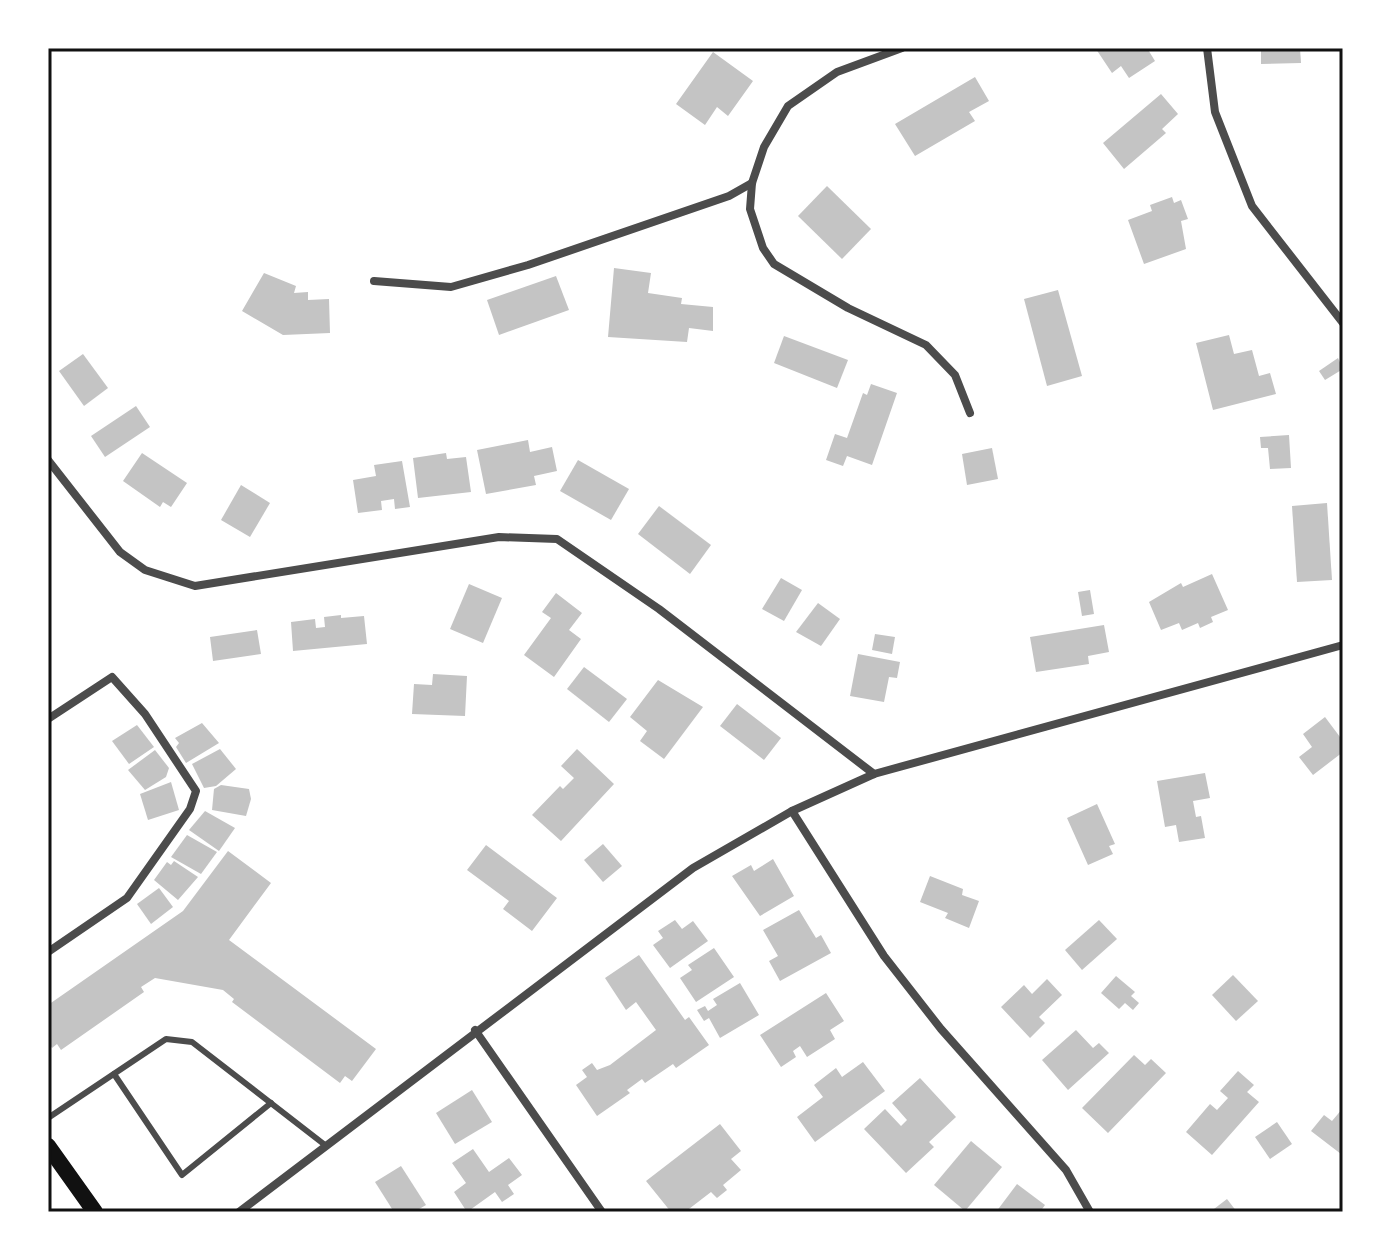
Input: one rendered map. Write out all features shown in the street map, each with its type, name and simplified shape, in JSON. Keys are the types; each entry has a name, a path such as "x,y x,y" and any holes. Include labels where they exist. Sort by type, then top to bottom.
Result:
{"main road":[{"path":"48,1146 95,1212"}],"street":[{"path":"902,48 837,72 788,106 764,147 752,183 750,209 763,248 774,264 848,308 926,345 955,375 970,413"},
{"path":"1207,48 1215,112 1252,206 1343,323"},
{"path":"374,281 451,287 729,196 752,183"},
{"path":"48,460 120,552 145,570 195,586 499,537 557,539 659,609 874,774"},
{"path":"239,1212 475,1030 693,868 792,811 874,774 1343,645"},
{"path":"48,719 112,677 145,714 196,791 190,809 127,898 49,951"},
{"path":"792,811 884,956 941,1029 1066,1170 1090,1212"},
{"path":"475,1030 602,1212"}],"lane":[{"path":"48,1118 166,1039 192,1042 325,1145"},
{"path":"114,1074 182,1175 271,1103"}],"building":[{"path":"1147,48 1155,61 1129,78 1121,66 1112,73 1096,49"},
{"path":"1261,48 1300,48 1301,63 1261,64"},
{"path":"713,52 753,81 728,116 717,107 705,125 676,104"},
{"path":"975,77 989,101 969,112 975,121 915,156 895,124"},
{"path":"1161,94 1178,114 1162,129 1166,133 1124,169 1103,143"},
{"path":"827,186 871,229 842,259 798,216"},
{"path":"1172,197 1174,203 1181,200 1188,219 1181,221 1186,249 1144,264 1128,220 1152,211 1150,205"},
{"path":"614,268 651,273 648,293 682,298 681,304 713,307 713,331 689,328 687,342 608,337"},
{"path":"264,273 296,286 294,293 308,292 308,300 329,299 330,333 283,335 242,311"},
{"path":"556,276 569,310 499,335 487,300"},
{"path":"1058,290 1082,376 1047,386 1024,299"},
{"path":"1229,335 1234,354 1252,350 1259,376 1270,373 1276,394 1213,410 1196,343"},
{"path":"784,336 848,360 837,388 774,363"},
{"path":"83,354 108,388 84,406 59,371"},
{"path":"1338,358 1343,369 1325,380 1319,371"},
{"path":"871,384 897,393 872,465 847,456 843,466 826,460 835,434 847,438 863,393 867,395"},
{"path":"136,406 150,427 105,457 91,436"},
{"path":"1289,435 1291,468 1270,469 1268,448 1261,448 1260,437"},
{"path":"528,440 530,452 552,447 557,471 534,476 536,485 486,494 477,450"},
{"path":"992,448 998,479 967,485 962,454"},
{"path":"142,453 187,483 171,507 163,502 160,507 123,481"},
{"path":"446,453 447,459 466,457 471,492 418,498 413,458"},
{"path":"578,460 629,489 611,520 560,491"},
{"path":"402,461 410,507 395,509 394,499 381,501 382,510 358,513 353,480 376,476 374,465"},
{"path":"241,485 270,503 250,537 221,520"},
{"path":"1327,503 1332,580 1297,582 1292,506"},
{"path":"659,506 711,545 690,574 638,534"},
{"path":"1212,574 1228,610 1211,617 1213,622 1200,628 1198,623 1182,630 1179,623 1161,630 1149,602 1181,583 1183,587"},
{"path":"781,578 802,590 784,621 762,609"},
{"path":"469,584 502,598 483,643 450,629"},
{"path":"1090,590 1094,614 1082,616 1078,592"},
{"path":"556,593 582,613 569,630 581,639 554,677 524,655 551,618 542,612"},
{"path":"818,603 840,619 821,646 796,632"},
{"path":"341,615 341,618 364,616 367,644 293,651 291,622 315,619 316,628 325,627 324,617"},
{"path":"1104,625 1109,652 1088,656 1089,664 1036,672 1030,637"},
{"path":"257,630 261,654 213,661 210,637"},
{"path":"875,634 895,637 892,654 872,650"},
{"path":"858,654 900,662 897,678 889,677 884,702 850,696"},
{"path":"584,667 627,699 609,722 567,689"},
{"path":"433,674 467,676 465,716 412,714 414,684 432,685"},
{"path":"658,680 703,707 664,759 640,741 647,731 630,717"},
{"path":"737,704 781,738 764,760 720,726"},
{"path":"1325,717 1343,741 1343,752 1313,775 1299,757 1312,747 1303,734"},
{"path":"202,723 219,743 186,763 176,747 179,743 175,738"},
{"path":"137,725 154,747 129,764 112,741"},
{"path":"220,749 236,769 216,786 204,788 192,764"},
{"path":"577,749 614,784 561,841 532,815 560,786 563,789 574,778 561,766"},
{"path":"155,750 169,768 166,777 145,790 128,770"},
{"path":"1205,773 1210,798 1193,801 1196,817 1201,816 1205,838 1179,842 1176,825 1165,827 1157,781"},
{"path":"171,782 179,810 148,820 140,794"},
{"path":"221,785 249,789 251,799 246,816 212,810 214,789"},
{"path":"1097,804 1115,844 1109,846 1113,854 1088,865 1067,818"},
{"path":"205,811 235,828 219,851 189,830"},
{"path":"187,835 217,852 201,874 171,857"},
{"path":"603,844 622,866 603,882 584,860"},
{"path":"486,845 557,898 532,931 503,909 509,901 467,870"},
{"path":"228,851 271,883 229,940 376,1049 352,1081 345,1076 340,1083 232,1002 234,999 223,990 155,978 141,987 144,992 61,1050 57,1044 52,1048 48,1042 48,1005 183,911"},
{"path":"773,859 794,896 760,916 732,876 751,865 754,871"},
{"path":"174,861 198,877 178,900 154,880 167,862 171,865"},
{"path":"930,876 963,889 962,895 979,901 969,928 945,918 948,913 920,902"},
{"path":"159,888 173,907 151,924 137,904"},
{"path":"799,910 816,938 821,935 831,953 780,981 769,961 778,956 763,930"},
{"path":"675,920 682,929 693,921 708,941 670,968 653,945 663,938 658,931"},
{"path":"1099,920 1117,939 1082,970 1065,950"},
{"path":"714,948 734,977 696,1002 680,978 692,970 688,965"},
{"path":"639,955 685,1020 689,1017 709,1045 676,1068 673,1064 645,1083 642,1079 627,1090 630,1093 597,1116 576,1085 587,1077 582,1070 592,1063 597,1070 610,1065 656,1030 636,1002 626,1010 605,978"},
{"path":"1233,975 1258,1001 1236,1021 1212,995"},
{"path":"1116,976 1135,992 1131,996 1139,1003 1133,1010 1125,1003 1119,1009 1101,993"},
{"path":"1047,979 1062,995 1039,1017 1045,1023 1030,1038 1001,1007 1024,985 1032,994"},
{"path":"740,983 759,1015 720,1038 709,1018 704,1021 697,1010 705,1006 708,1011 717,1005 713,999"},
{"path":"826,993 844,1021 830,1030 835,1039 807,1057 800,1046 793,1051 796,1057 781,1067 760,1035"},
{"path":"1076,1030 1093,1048 1099,1043 1109,1053 1068,1090 1042,1060"},
{"path":"1134,1055 1145,1065 1151,1059 1166,1073 1108,1133 1082,1108"},
{"path":"863,1062 885,1091 815,1142 797,1117 823,1097 814,1085 836,1068 842,1077"},
{"path":"1238,1071 1254,1085 1247,1092 1259,1102 1212,1155 1186,1132 1210,1104 1217,1110 1228,1098 1220,1091"},
{"path":"920,1078 956,1117 929,1142 934,1147 906,1173 864,1129 885,1109 901,1126 907,1120 892,1103"},
{"path":"472,1090 492,1122 455,1144 436,1113"},
{"path":"1343,1108 1341,1154 1311,1131 1324,1115 1332,1121"},
{"path":"1277,1122 1292,1144 1270,1159 1255,1137"},
{"path":"720,1124 741,1151 731,1159 741,1170 723,1185 727,1190 717,1198 711,1192 685,1212 671,1212 646,1181"},
{"path":"971,1141 1002,1167 965,1211 934,1185"},
{"path":"473,1149 489,1172 509,1158 522,1175 508,1185 514,1194 502,1202 495,1192 467,1212 454,1192 466,1183 452,1163"},
{"path":"401,1166 426,1205 414,1212 394,1212 375,1182"},
{"path":"1017,1184 1045,1205 1040,1212 996,1212"},
{"path":"1227,1199 1237,1212 1210,1212"}]}
